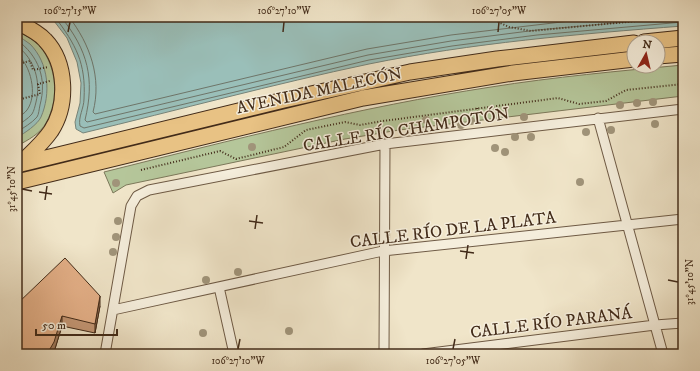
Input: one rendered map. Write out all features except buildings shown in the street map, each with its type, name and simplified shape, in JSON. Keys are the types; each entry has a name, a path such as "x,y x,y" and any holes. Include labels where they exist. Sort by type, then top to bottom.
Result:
{"main road":[{"path":"17,22 31,29 45,39 53,50 62,78 62,102 51,131 18,165"},
{"path":"666,40 683,38"},
{"name":"AVENIDA MALECÓN","path":"18,165 292,98 410,72 497,59 626,44"},
{"path":"666,55 683,54"},
{"name":"AVENIDA MALECÓN","path":"17,182 362,98 513,73 626,60"}],"street":[{"name":"CALLE RÍO CHAMPOTÓN","path":"113,310 131,206 137,196 149,190 385,144 683,109"},
{"path":"598,118 626,225 663,354"},
{"path":"384,354 383,250 385,144"},
{"name":"CALLE RÍO DE LA PLATA","path":"113,310 383,250 683,219"},
{"path":"219,287 234,354"},
{"path":"105,354 113,310"},
{"name":"CALLE RÍO PARANÁ","path":"423,354 655,325 683,323"}],"path":[{"path":"488,17 509,27 531,31 680,17"},
{"path":"17,64 30,61 34,70 58,62"},
{"path":"17,100 40,94 38,84 62,78"},
{"path":"141,170 220,151 236,159 284,147 306,130 345,122 360,125 558,98 579,104 606,101 626,90 683,84"},
{"path":"477,108 480,132"}],"green space":[{"path":"17,31 36,42 43,50 52,70 55,92 46,123 33,136 17,146"},
{"path":"683,65 683,96 399,130 345,139 126,185 113,193 104,172 296,125 393,104 491,87 611,72 626,71 626,74 666,74 666,67"}],"water":[{"path":"51,17 683,17 683,26 525,40 447,50 369,64 298,80 83,133 76,129 75,122 80,103 81,83 77,62 67,38"},
{"path":"17,35 30,44 41,60 47,89 41,117 37,123 17,137"}]}
